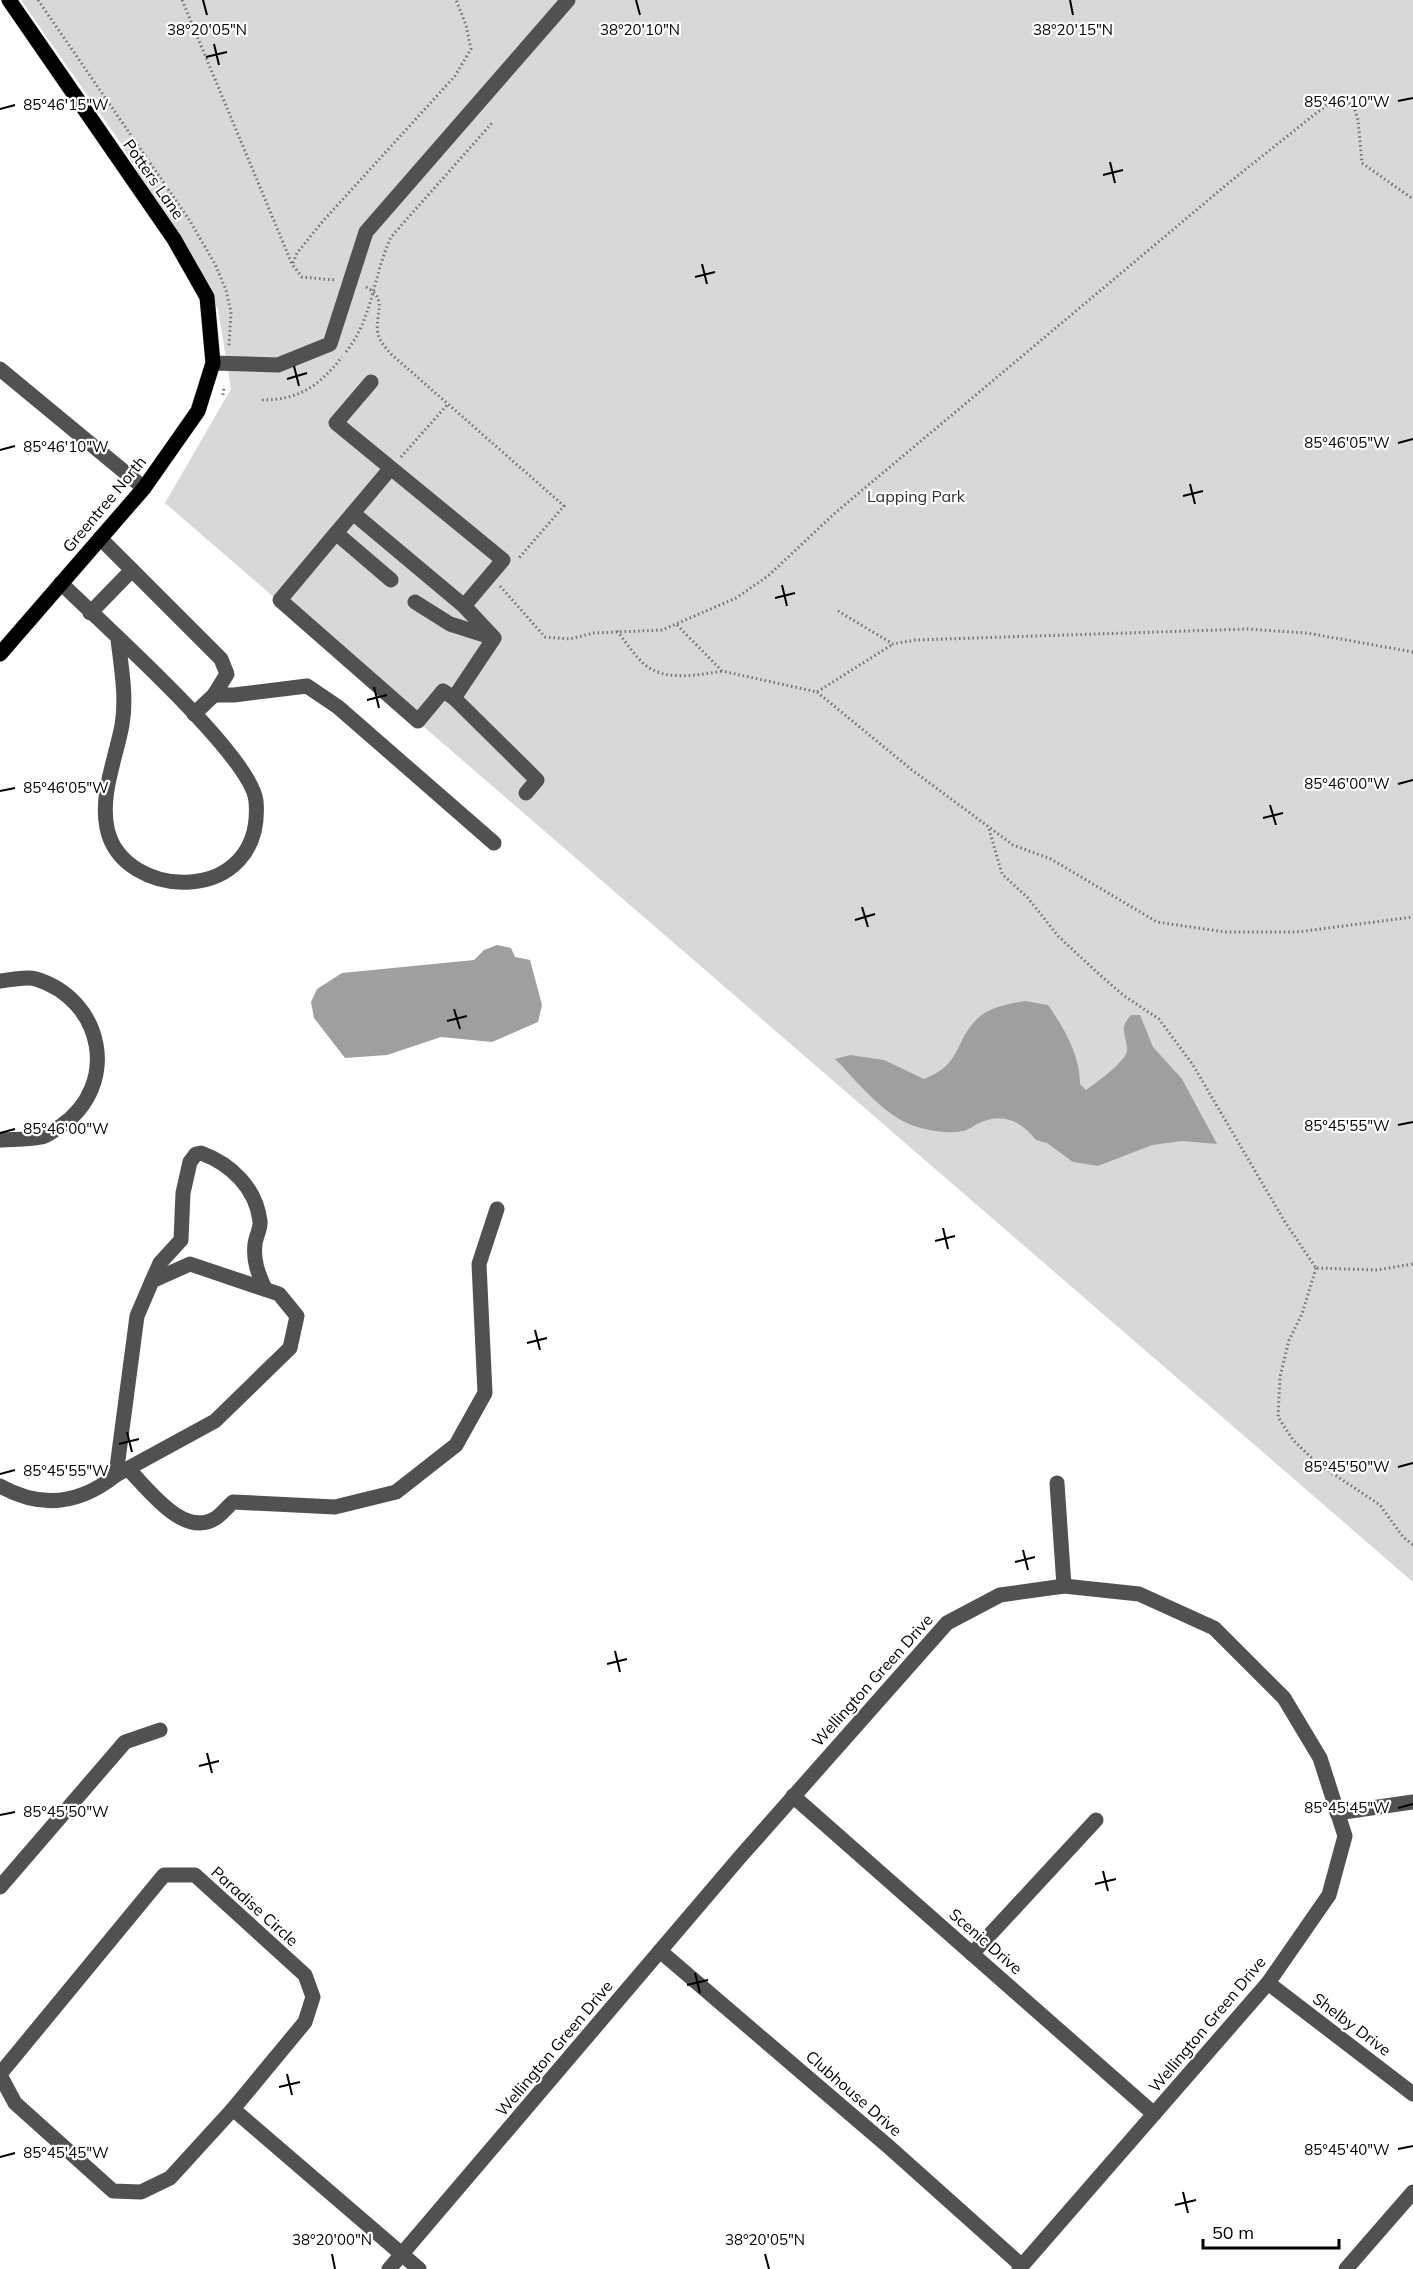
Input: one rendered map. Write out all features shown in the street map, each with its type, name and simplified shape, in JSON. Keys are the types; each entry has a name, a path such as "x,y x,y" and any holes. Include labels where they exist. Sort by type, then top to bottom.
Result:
{"main road":[{"name":"Potters Lane","path":"9,0 174,239 207,297 213,363"},
{"name":"Greentree North","path":"0,654 144,488 198,411 213,363"}],"street":[{"path":"213,363 278,365 330,344 366,232 568,0"},
{"path":"0,369 144,488"},
{"path":"371,382 336,423 503,560 464,606"},
{"path":"390,469 280,600 417,721 443,691 454,699 537,780 526,793"},
{"path":"353,513 464,606 494,638"},
{"path":"336,533 391,580"},
{"path":"100,538 221,659 227,674 214,694 194,714"},
{"path":"90,613 132,570"},
{"path":"61,583 90,613 118,639 194,714 246,774 256,798 257,825 250,847 237,863 219,875 201,882 179,884 159,879 134,866 118,852 107,828 106,796 123,723 124,690 118,639"},
{"path":"415,602 450,624 494,638"},
{"path":"454,699 494,638"},
{"path":"214,694 234,695 307,686 338,707 494,843"},
{"path":"0,981 34,978 67,993 89,1020 100,1060 91,1090 73,1117 43,1137 0,1140"},
{"path":"122,1472 136,1316 160,1263 181,1240 186,1183 190,1162 196,1154 201,1153 233,1173 245,1184 254,1199 260,1223 255,1242 255,1264 265,1289"},
{"path":"122,1472 176,1515 194,1524 216,1518 233,1502 335,1507 396,1492 456,1445 485,1393 479,1264 497,1209"},
{"path":"0,1486 17,1496 59,1502 97,1490 122,1472 215,1421 290,1348 297,1316 279,1294 190,1264 152,1281"},
{"path":"1057,1483 1064,1586"},
{"name":"Wellington Green Drive","path":"389,2269 793,1796 947,1623 1000,1595 1064,1586 1139,1594 1214,1628 1284,1698 1320,1758 1345,1836 1329,1895 1268,1983 1020,2267"},
{"path":"0,1887 125,1742 160,1731"},
{"name":"Scenic Drive","path":"793,1796 1154,2114"},
{"path":"1337,1813 1413,1802"},
{"path":"972,1954 1096,1820"},
{"name":"Paradise Circle","path":"164,1875 195,1875 305,1975 312,1996 305,2022 232,2109 170,2178 141,2192 113,2191 15,2103 0,2075 164,1875"},
{"name":"Clubhouse Drive","path":"660,1951 889,2147 1020,2267"},
{"name":"Shelby Drive","path":"1268,1983 1413,2094"},
{"path":"232,2109 419,2269"},
{"path":"1346,2269 1413,2192"}],"path":[{"path":"38,0 183,211 210,255 226,290 231,331"},
{"path":"182,0 292,264 302,277 350,282 370,289 381,308 378,333 383,345 564,506 510,568"},
{"path":"292,264 297,253 323,221 454,76 471,50 466,25 456,0"},
{"path":"503,577 497,584 544,637 570,639 617,631 662,630 736,598 768,576 835,513 1231,181 1329,103 1341,98 1354,107 1358,120 1362,163 1413,199"},
{"path":"355,340 366,319 383,254 391,237 492,123"},
{"path":"262,400 281,400 299,395 316,386 330,373"},
{"path":"390,469 448,404"},
{"path":"838,611 893,644"},
{"path":"677,625 722,671"},
{"path":"817,692 893,644 915,640 1247,629 1307,633 1413,652"},
{"path":"617,631 646,666 664,673 690,676 722,671 817,692 912,770 1013,845 1051,859 1157,921 1225,932 1297,932 1413,917"},
{"path":"988,828 1002,874 1028,898 1058,936 1100,975 1123,995 1159,1019 1193,1065 1285,1221 1316,1268"},
{"path":"1316,1268 1377,1270 1413,1264"},
{"path":"1316,1268 1302,1314 1289,1340 1280,1377 1278,1417 1293,1440 1317,1463 1380,1505 1403,1537 1413,1545"}],"green space":[{"name":"Lapping Park","path":"21,0 1413,0 1413,1582 165,503 231,389 218,309 120,142"}],"shaded area":[{"path":"497,945 511,948 515,957 530,960 542,1005 538,1022 492,1042 441,1037 387,1055 345,1058 314,1018 311,1002 317,989 342,973 474,960 484,950"},
{"path":"1025,1001 1048,1005 1070,1042 1077,1063 1080,1084 1086,1090 1122,1060 1127,1051 1125,1024 1131,1015 1140,1015 1153,1047 1182,1079 1217,1144 1182,1141 1152,1145 1098,1166 1073,1162 1047,1143 1036,1140 1018,1123 1011,1120 996,1118 965,1130 951,1132 928,1130 905,1122 882,1107 835,1059 850,1055 884,1060 924,1079 945,1067 970,1027 983,1014 1000,1006"}],"tunnel":[{"path":"391,580 415,602"}]}
